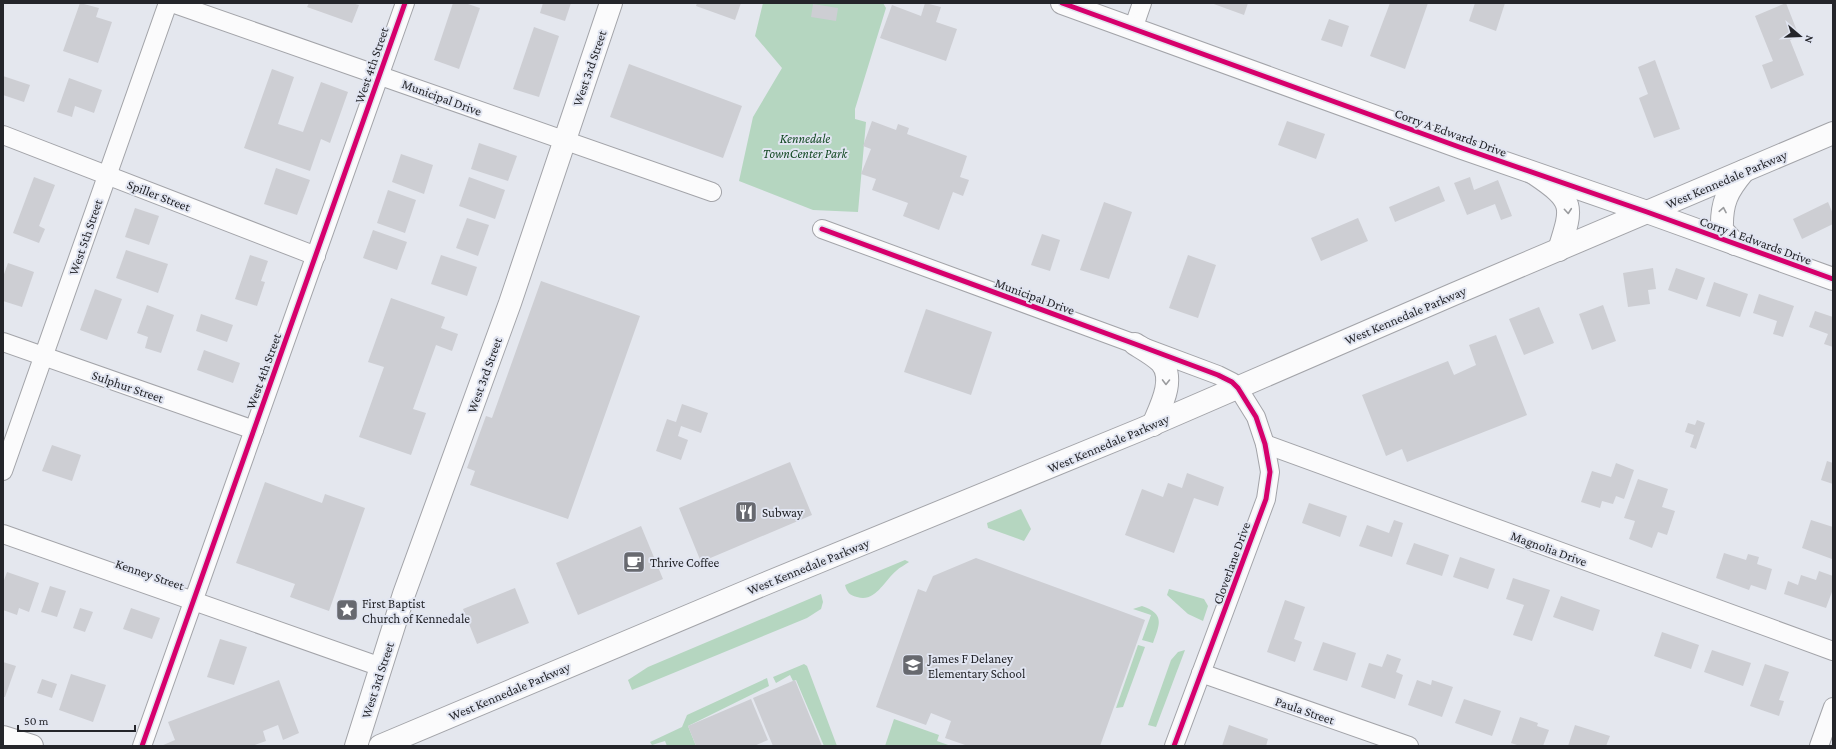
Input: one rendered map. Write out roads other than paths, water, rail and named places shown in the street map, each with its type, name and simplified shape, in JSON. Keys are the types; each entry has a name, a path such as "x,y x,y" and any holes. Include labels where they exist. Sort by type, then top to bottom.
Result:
{"main road":[{"name":"West 3rd Street","path":"356,746 404,594 508,309 611,3"},
{"name":"Corry A Edwards Drive","path":"1062,3 1535,174 1647,212 1833,279"},
{"name":"West Kennedale Parkway","path":"380,746 762,585 1153,425 1833,133"},
{"path":"1735,244 1722,230 1721,212 1729,188 1744,170"},
{"path":"1535,174 1556,188 1568,202 1569,218 1559,250"},
{"path":"1135,344 1162,363 1167,378 1166,392 1153,425"},
{"path":"3,737 32,746"}],"street":[{"name":"West 5th Street","path":"3,471 168,3"},
{"name":"Municipal Drive","path":"172,3 712,192"},
{"name":"West 4th Street","path":"142,746 405,3"},
{"path":"1133,29 1142,3"},
{"name":"Spiller Street","path":"3,135 316,256"},
{"name":"Municipal Drive","path":"822,230 1218,375 1238,388"},
{"name":"Sulphur Street","path":"3,342 254,430"},
{"name":"Cloverlane Drive","path":"1174,746 1248,551 1266,499 1270,472 1265,444 1256,417 1238,388"},
{"name":"Magnolia Drive","path":"1265,444 1833,651"},
{"name":"Kenney Street","path":"3,534 381,667"},
{"name":"Paula Street","path":"1201,673 1409,746"},
{"path":"1819,746 1833,707"}],"place":[{"name":"Subway","path":"746,512"},
{"name":"Thrive Coffee","path":"634,562"},
{"name":"First Baptist Church of Kennedale","path":"347,610"},
{"name":"James F Delaney Elementary School","path":"913,665"}],"park label":[{"name":"Kennedale TownCenter Park","path":"805,146"}]}
